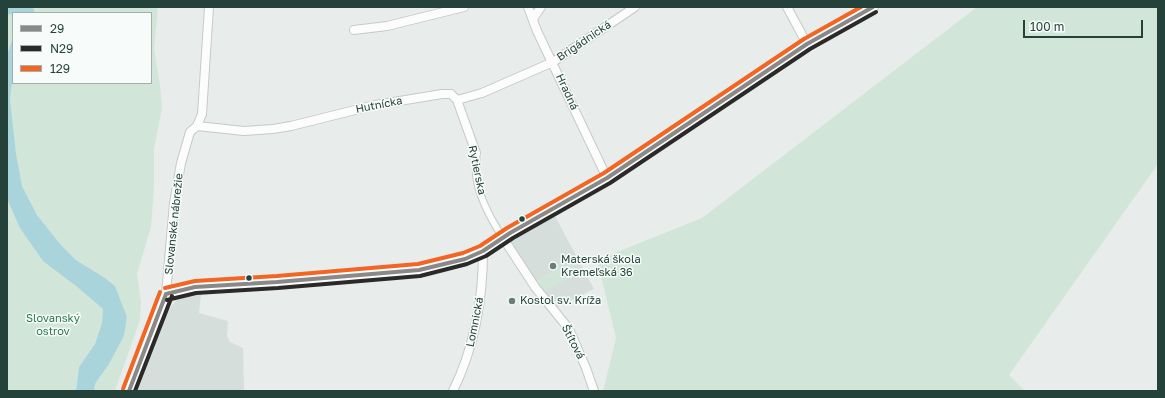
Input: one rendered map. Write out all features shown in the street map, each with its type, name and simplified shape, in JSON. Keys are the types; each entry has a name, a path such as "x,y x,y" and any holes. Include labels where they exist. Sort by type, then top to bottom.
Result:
{"street":[{"name":"Slovanské nábrežie","path":"130,391 166,294 174,203 181,163 190,132 197,126 202,114 209,7"},
{"path":"354,30 387,26 464,7"},
{"name":"Hradná","path":"528,7 607,178"},
{"path":"533,19 541,7"},
{"name":"Brigádnická","path":"553,62 635,7"},
{"path":"787,7 807,44"},
{"path":"166,294 195,287 277,282 419,270 451,263 483,251 607,178 807,44 873,7"},
{"path":"457,100 482,93 553,62"},
{"name":"Hutnícka","path":"197,126 244,131 273,129 376,105 442,94 451,94 457,100"},
{"name":"Rytierska","path":"457,100 476,153 476,174 479,191 503,238"},
{"name":"Štítová","path":"503,238 535,287 568,329 586,368 594,391"},
{"name":"Lomnická","path":"454,389 468,353 476,324 483,273 483,251"}],"shaded area":[{"name":"Materská škola Kremeľská 36","path":"555,216 594,289 555,308 532,279 511,245 511,239"},
{"path":"183,295 201,295 199,313 228,321 227,336 230,342 243,348 244,391 135,391 164,315"}],"green space":[{"path":"33,7 158,7 154,49 162,108 154,149 154,188 151,227 137,274 141,301 140,320 115,391 94,391 95,384 109,364 124,336 127,317 115,286 76,260 61,245 37,215 22,186 16,153 10,99 12,84 152,84 152,12 35,12"},
{"path":"977,7 1158,7 1158,164 1009,375 1025,391 603,391 616,338 597,260 702,218"},
{"path":"11,14 12,16 12,40 7,55 7,15"},
{"name":"Slovanský ostrov","path":"7,199 20,228 76,286 103,309 102,323 95,344 79,367 76,391 7,391"},
{"path":"571,263 577,274 543,292 534,282 564,265 565,266"}],"water":[{"path":"7,7 33,7 35,12 12,12 12,16 11,14 7,15"},
{"path":"12,40 12,84 10,99 16,153 22,186 37,215 61,245 76,260 115,286 127,317 124,336 109,364 95,384 94,391 76,391 79,367 95,344 102,323 103,309 43,261 20,228 7,199 7,55"}],"transit line":[{"name":"129","path":"165,288 195,281 277,276 418,264 463,253 480,246 507,228 604,173 804,39 861,7"},
{"name":"29","path":"166,294 195,287 277,282 419,270 465,259 483,251 510,233 607,178 807,44 873,7"},
{"name":"N29","path":"167,300 196,293 278,288 420,276 467,264 486,256 513,238 610,183 810,49 876,12"},
{"name":"129","path":"123,389 160,292"},
{"name":"29","path":"129,391 166,294"},
{"name":"N29","path":"135,391 172,296"}],"place":[{"name":"Materská škola Kremeľská 36","path":"553,266"},
{"name":"Kostol sv. Kríža","path":"512,301"}]}
